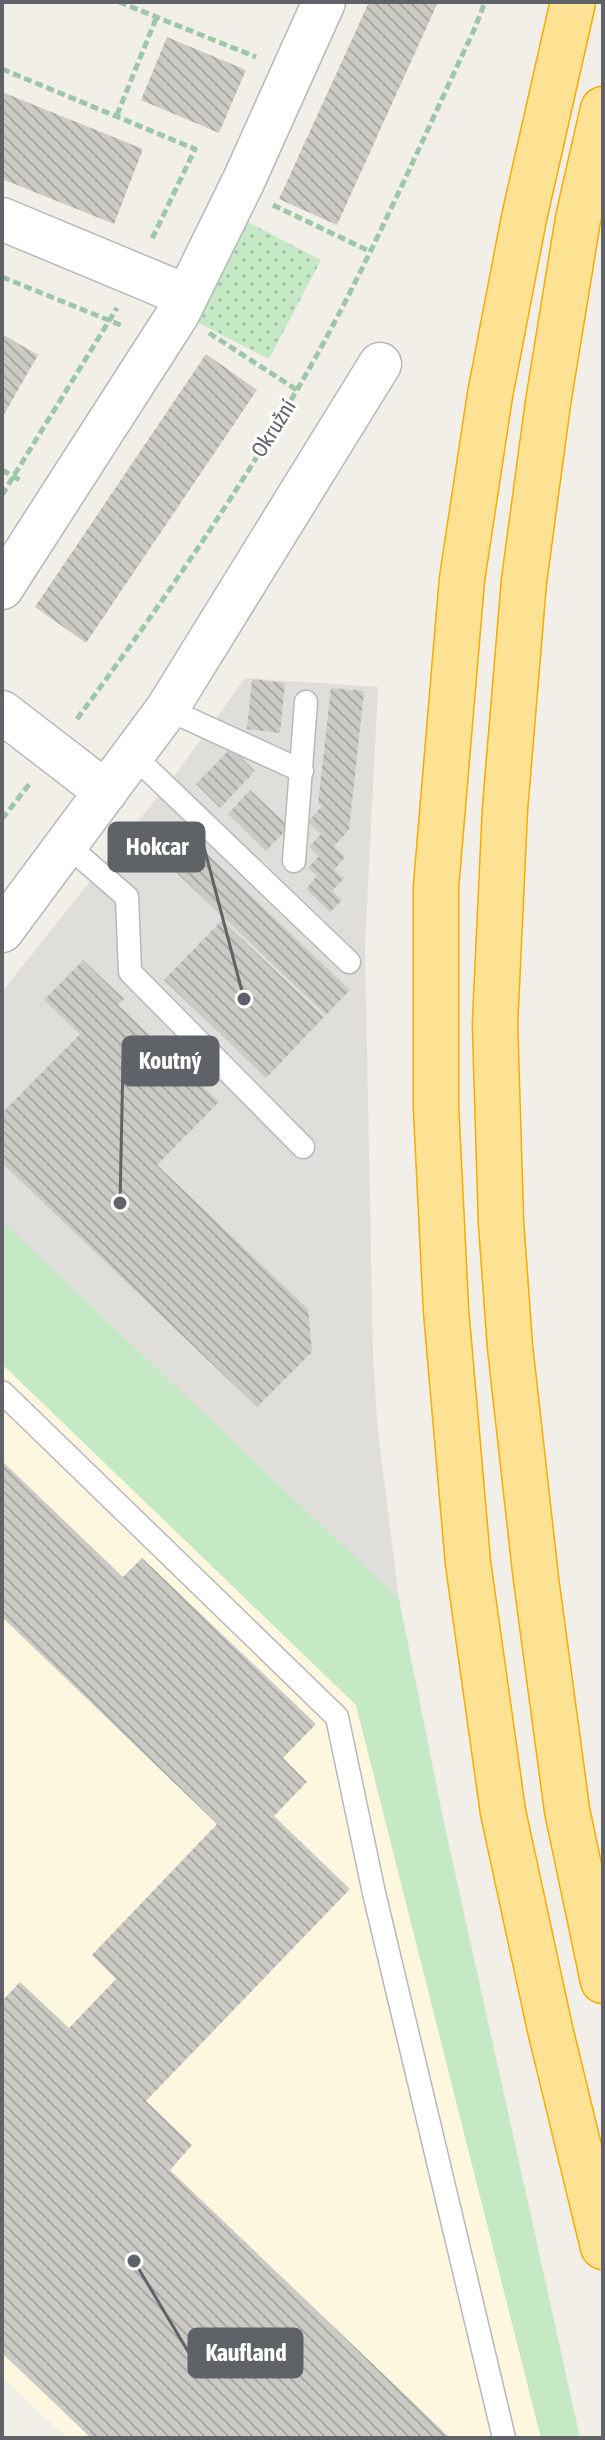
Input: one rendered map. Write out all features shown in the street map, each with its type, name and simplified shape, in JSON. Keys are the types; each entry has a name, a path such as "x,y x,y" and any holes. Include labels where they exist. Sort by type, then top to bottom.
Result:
{"highway":[{"path":"573,2 524,218 495,366 462,579 436,887 436,1107 446,1310 468,1563 503,1812 550,2029 603,2247"},
{"path":"603,109 573,249 524,581 505,809 495,1024 501,1222 510,1347 567,1810 603,1981"}],"street":[{"path":"2,588 175,317 244,180 324,2"},
{"path":"2,219 135,274 175,317"},
{"path":"2,931 167,709 380,364"},
{"path":"2,712 106,792"}],"lane":[{"path":"294,861 306,702"},
{"path":"167,709 302,771"},
{"path":"133,755 349,962"},
{"path":"67,845 127,897 130,972 303,1147"},
{"path":"2,1392 337,1717 374,1893 504,2438"}],"path":[{"path":"119,2 293,72"},
{"name":"Okružní","path":"2,819 170,592 297,390 369,251 485,2"},
{"path":"117,115 157,16"},
{"path":"2,69 195,149 135,274 2,495"},
{"path":"244,180 275,207 369,251"},
{"path":"2,277 109,320 175,317 297,390"}],"shaded area":[{"path":"245,678 378,687 365,946 373,1354 378,1432 399,1599 2,1221 2,992 178,771"},
{"path":"2,1364 356,1705 541,2438 67,2438 2,2377"}],"green space":[{"path":"234,215 321,260 269,359 183,315"},
{"path":"2,1221 399,1599 443,1818 580,2438 541,2438 356,1705 2,1364"}],"building":[{"path":"369,2 438,2 337,225 279,199"},
{"path":"167,37 246,70 219,133 141,100"},
{"path":"2,92 143,149 114,224 2,179"},
{"path":"2,334 38,355 2,418"},
{"path":"206,354 257,390 86,643 35,607"},
{"path":"252,679 285,683 280,733 247,729"},
{"path":"331,688 364,691 349,830 334,846 345,857 334,870 344,878 332,891 342,900 330,912 306,889 317,876 308,868 319,856 309,847 321,834 308,822 323,805 318,804"},
{"path":"231,748 255,771 220,808 196,784"},
{"path":"250,790 289,827 266,851 228,814"},
{"path":"184,832 350,990 326,1015 160,857"},
{"path":"222,920 324,1017 266,1078 164,980"},
{"path":"83,960 124,999 118,1005 219,1102 157,1165 308,1309 312,1352 257,1407 2,1163 2,1113 80,1034 44,1000"},
{"path":"2,1461 123,1577 142,1558 316,1724 283,1758 307,1782 274,1816 350,1889 146,2101 192,2145 170,2170 450,2438 91,2438 2,2353 2,2001 20,1982 69,2028 116,1979 92,1955 217,1824 2,1617"}],"place":[{"name":"Hokcar","path":"244,999"},
{"name":"Koutný","path":"120,1203"},
{"name":"Kaufland","path":"134,2261"}]}
